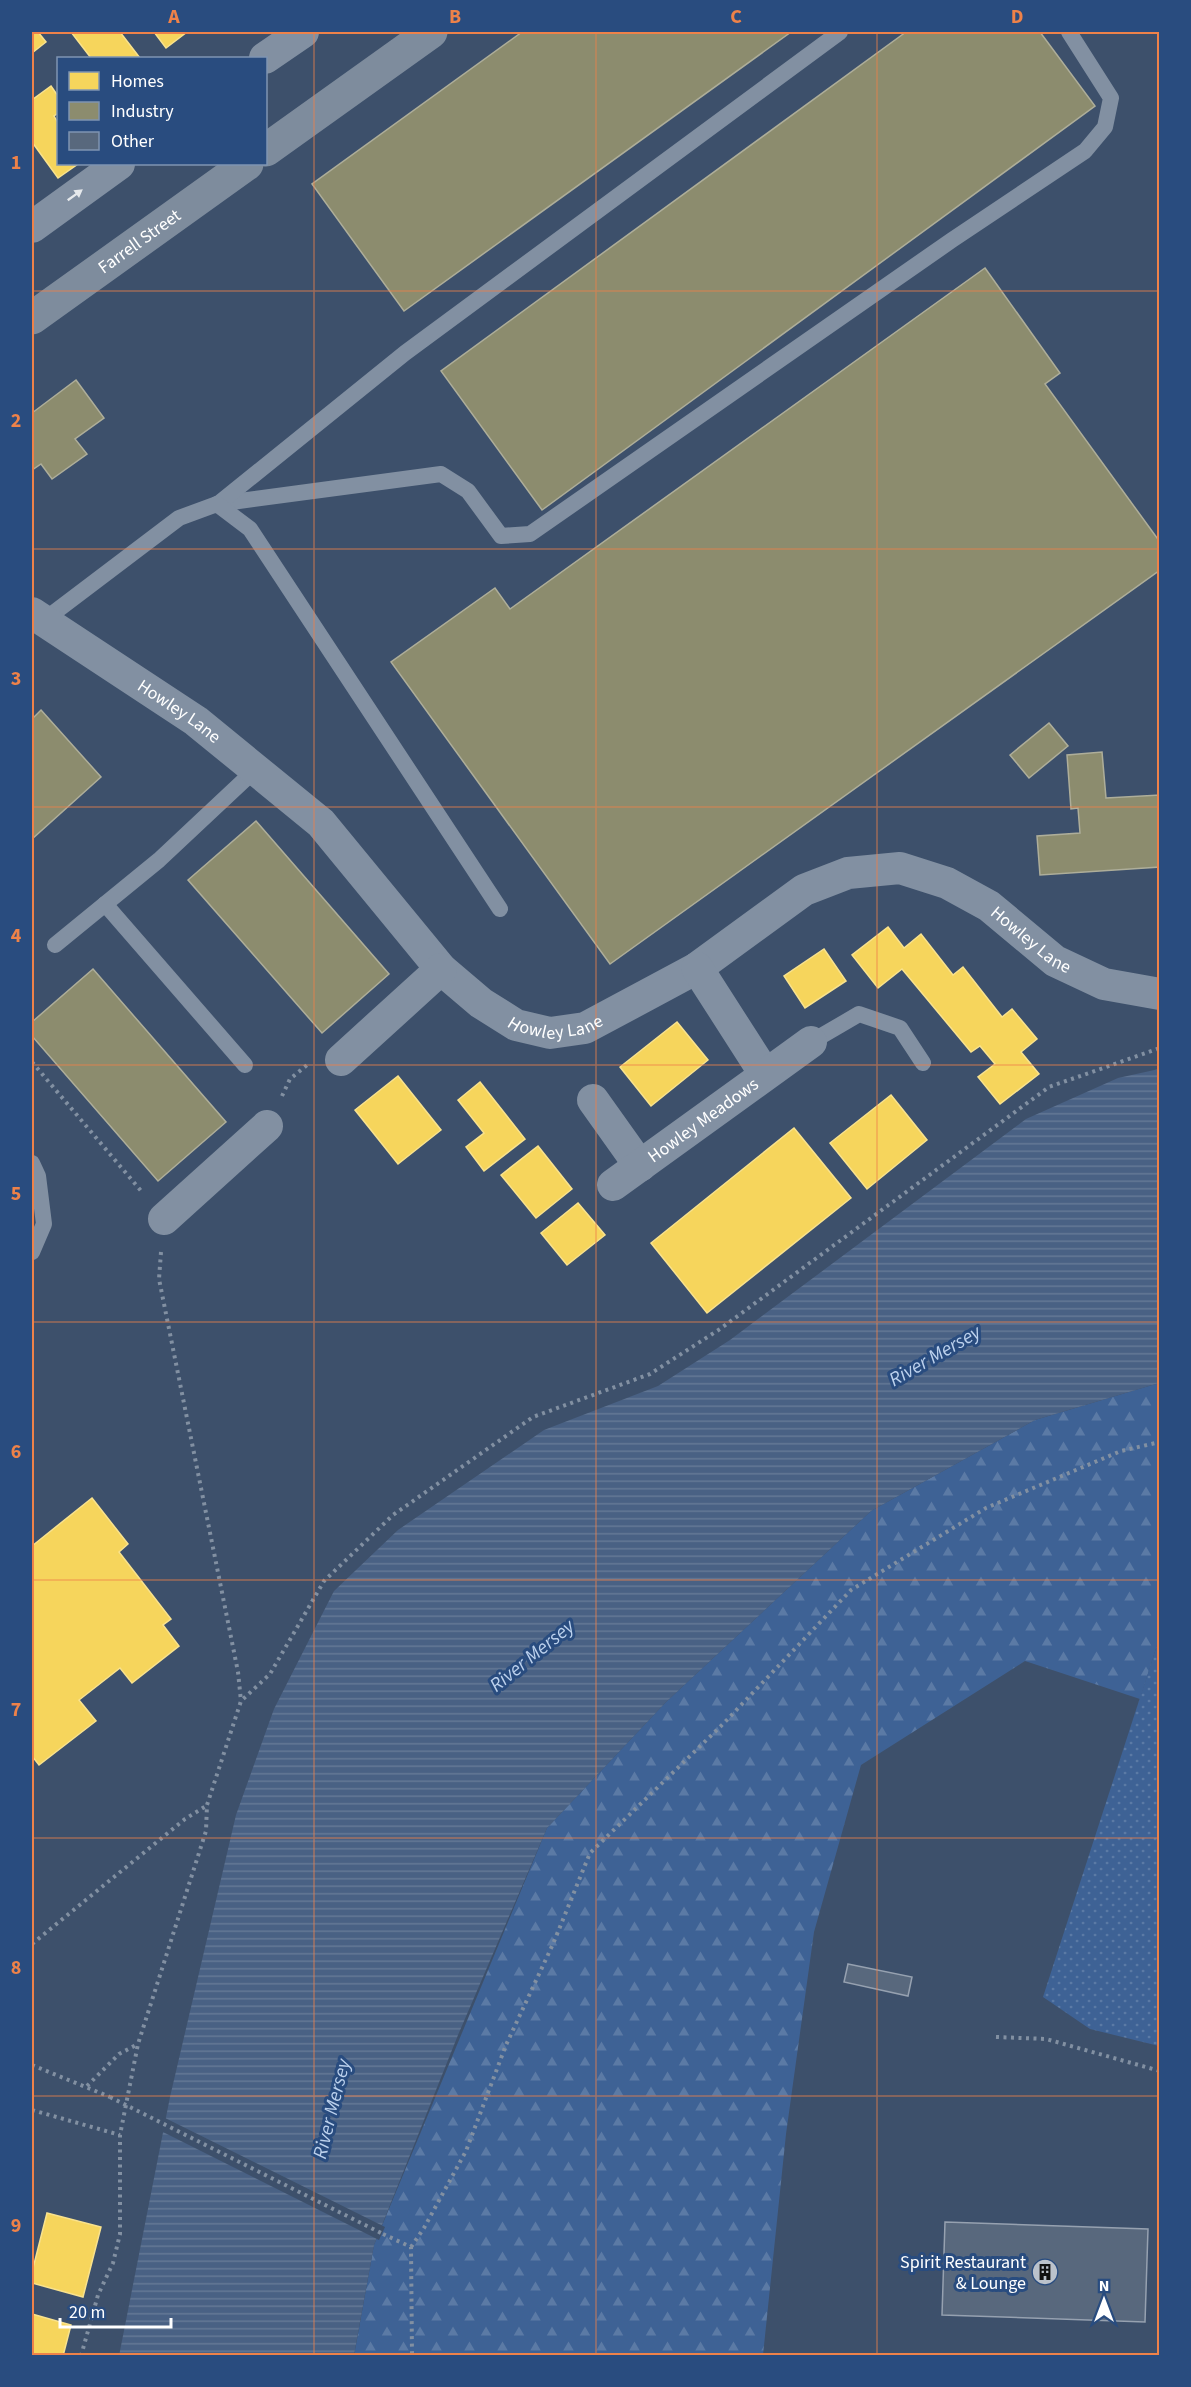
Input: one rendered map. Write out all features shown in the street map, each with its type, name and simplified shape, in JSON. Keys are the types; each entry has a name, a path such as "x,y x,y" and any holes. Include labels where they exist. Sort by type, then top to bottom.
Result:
{"street":[{"path":"266,57 303,32"},
{"path":"267,149 431,32"},
{"path":"32,227 118,165"},
{"name":"Farrell Street","path":"32,318 246,165"},
{"name":"Howley Lane","path":"37,617 196,721 321,823 441,969 481,1003 516,1025 550,1033 585,1028 696,968 804,890 848,873 900,867 947,883 989,906 1055,961 1104,984 1160,994"},
{"name":"Howley Meadows","path":"696,968 765,1074"},
{"path":"341,1060 441,969"},
{"name":"Howley Meadows","path":"613,1185 811,1042"},
{"name":"Howley Meadows","path":"593,1100 640,1166"},
{"path":"164,1219 267,1126"}],"lane":[{"path":"217,504 405,353 840,32"},
{"path":"37,617 179,518 217,504 441,474 468,491 501,536 530,534 952,240 1085,151 1104,127 1111,98 1069,32"},
{"path":"217,504 250,529 500,909"},
{"path":"55,945 159,860 256,769"},
{"path":"105,904 245,1065"},
{"path":"811,1042 859,1014 900,1028 923,1063"},
{"path":"32,1164 38,1176 44,1224 32,1251"}],"path":[{"path":"267,1126 290,1079 330,1046 341,1060"},
{"path":"241,1701 270,1674 324,1581 393,1515 533,1417 650,1374 710,1336 1049,1087 1160,1048"},
{"path":"32,1062 164,1219 159,1279 238,1672 241,1701 207,1805 206,1831 138,2044 120,2136 120,2234 113,2263 99,2295 81,2355"},
{"path":"411,2355 411,2247 424,2228 466,2151 506,2045 554,1944 591,1852 723,1724 851,1590 986,1508 1121,1451 1160,1442"},
{"path":"32,1944 185,1819 207,1805"},
{"path":"996,2037 1046,2039 1160,2071"},
{"path":"87,2086 119,2054 138,2044"},
{"path":"32,2065 110,2097 411,2247"},
{"path":"32,2110 120,2136"}],"green space":[{"path":"1159,1383 1159,1639 1140,1699 1025,1661 861,1765 814,1932 786,2134 763,2355 354,2356 374,2245 547,1828 666,1702 871,1511 1035,1420"},
{"path":"1159,1639 1159,2046 1090,2029 1043,1997"}],"water":[{"name":"River Mersey","path":"1159,1069 1159,1383 1035,1420 871,1511 666,1702 547,1828 458,2035 374,2245 354,2355 119,2356 170,2097 236,1815 274,1709 334,1591 398,1530 544,1430 658,1386 730,1340 1026,1119 1118,1078"}],"pier":[{"path":"163,2117 385,2227 379,2240 161,2131"}],"building: Homes":[{"path":"32,32 38,32 46,42 32,53"},
{"path":"71,32 120,32 139,57 90,57"},
{"path":"154,32 187,32 166,48"},
{"path":"51,86 57,95 57,114 54,116 57,121 57,165 77,165 58,178 32,142 32,100"},
{"path":"888,927 904,948 921,934 953,975 963,967 1002,1017 1012,1009 1037,1039 1021,1052 1039,1074 1000,1104 978,1077 995,1064 980,1046 971,1052 902,969 878,988 852,955"},
{"path":"824,949 846,981 805,1008 784,976"},
{"path":"677,1022 708,1060 651,1106 620,1067"},
{"path":"398,1076 441,1130 398,1164 355,1110"},
{"path":"480,1082 525,1139 484,1171 466,1147 484,1133 458,1100"},
{"path":"891,1095 927,1140 867,1189 830,1143"},
{"path":"794,1128 851,1198 707,1313 651,1243"},
{"path":"538,1146 572,1189 536,1218 501,1175"},
{"path":"578,1203 605,1235 567,1265 541,1233"},
{"path":"92,1498 128,1544 119,1552 171,1619 163,1625 179,1646 132,1683 120,1668 79,1700 96,1721 39,1765 32,1756 32,1546"},
{"path":"47,2213 101,2227 83,2297 32,2283 32,2272"},
{"path":"32,2314 71,2325 63,2356 32,2356"}],"building: Industry":[{"path":"522,32 791,32 404,311 312,184"},
{"path":"906,32 1040,32 1095,106 542,510 441,371"},
{"path":"985,268 1060,373 1045,384 1160,542 1160,570 610,964 391,662 495,588 510,609"},
{"path":"76,380 104,418 75,439 87,454 52,479 41,464 32,470 32,413"},
{"path":"41,710 101,777 32,839 32,719"},
{"path":"1049,723 1068,746 1029,778 1010,755"},
{"path":"1102,752 1106,798 1160,795 1160,867 1040,875 1037,836 1080,833 1078,808 1071,809 1067,755"},
{"path":"256,821 389,974 322,1033 188,880"},
{"path":"93,969 226,1122 158,1181 32,1036 32,1022"}],"building: Other":[{"path":"848,1964 912,1977 908,1996 844,1982"},
{"name":"Spirit Restaurant & Lounge","path":"945,2222 1148,2229 1145,2322 942,2315"}],"place":[{"name":"Spirit Restaurant & Lounge","path":"1045,2272"}]}
